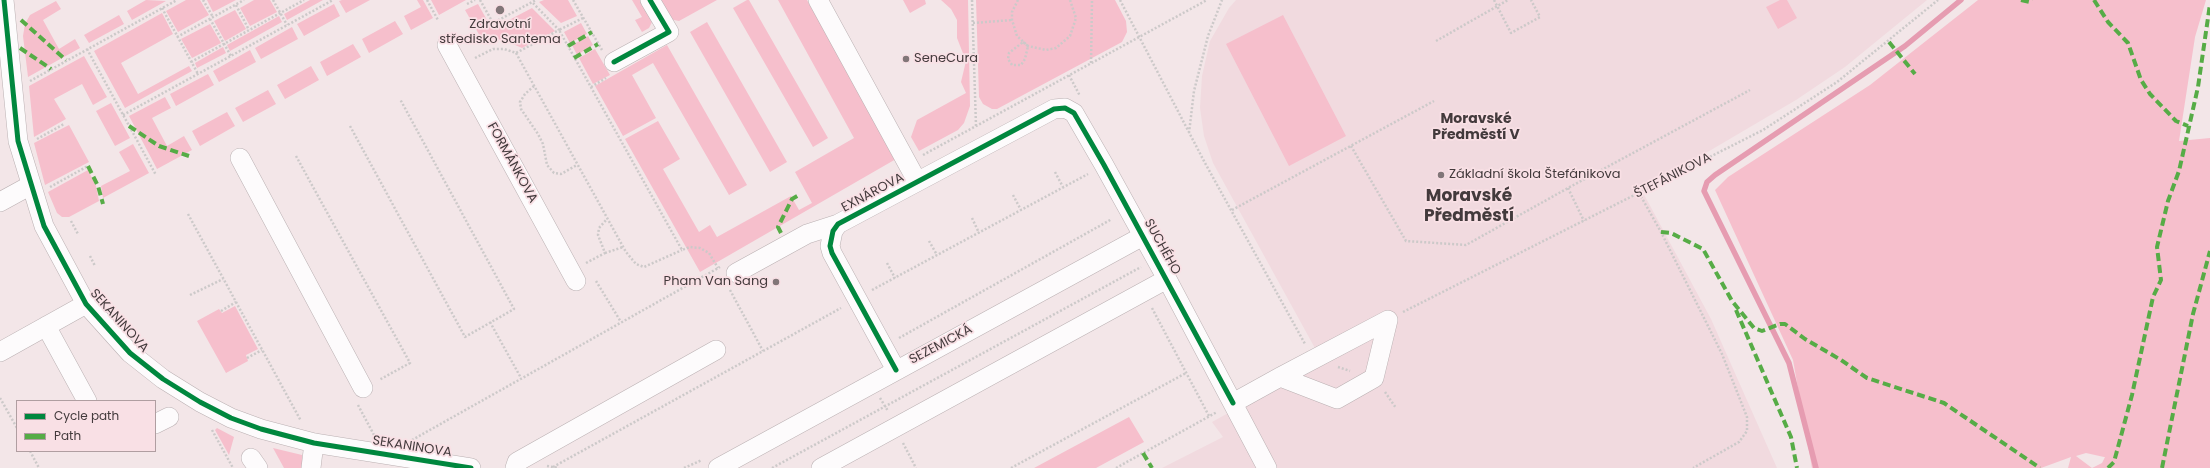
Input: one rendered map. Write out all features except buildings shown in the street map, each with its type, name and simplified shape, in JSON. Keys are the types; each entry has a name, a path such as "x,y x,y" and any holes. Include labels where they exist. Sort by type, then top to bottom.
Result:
{"street":[{"path":"612,69 669,32 650,0"},
{"name":"EXNÁROVA","path":"818,0 918,181"},
{"name":"SEKANINOVA","path":"8,2 18,141 40,186 44,226 86,304 130,353 163,379 200,402 231,418 262,429 314,443 430,465 471,468"},
{"name":"FORMÁNKOVA","path":"447,45 574,276"},
{"name":"EXNÁROVA","path":"896,370 832,253 830,238 838,224 1054,109 1065,108"},
{"name":"SUCHÉHO","path":"1065,108 1074,113 1104,165 1167,279 1267,468"},
{"path":"240,158 363,388"},
{"path":"0,202 40,186"},
{"path":"729,279 807,234 838,224"},
{"name":"SEZEMICKÁ","path":"712,463 896,370 1143,236"},
{"path":"821,468 1167,279"},
{"path":"0,352 86,304"},
{"path":"1233,403 1388,320"},
{"path":"1280,377 1337,399 1374,378 1388,320"},
{"path":"46,326 86,400"},
{"path":"515,468 517,462 716,350"},
{"path":"311,468 314,443"}],"path":[{"path":"24,84 177,0"},
{"path":"204,0 231,56"},
{"path":"177,37 244,0"},
{"path":"273,0 287,25"},
{"path":"191,62 304,0"},
{"path":"122,115 333,0"},
{"path":"427,0 438,20"},
{"path":"467,4 474,0"},
{"path":"480,0 493,23 536,0"},
{"path":"573,0 612,69 591,87"},
{"path":"972,0 976,126"},
{"path":"1018,0 1012,12 1012,20 1017,36 1028,46 1037,49 1051,49 1064,43 1070,36 1076,18 1070,0"},
{"path":"1091,63 1092,0"},
{"path":"1120,0 1138,38 1189,133 1314,359"},
{"path":"924,154 1207,0"},
{"path":"1189,133 1194,91 1208,36 1222,0"},
{"path":"1494,0 1511,33 1540,17 1531,0"},
{"path":"1436,41 1508,0"},
{"path":"532,2 559,30 682,250"},
{"path":"236,5 249,30"},
{"path":"162,8 198,74"},
{"path":"516,53 583,18"},
{"path":"973,23 1012,20"},
{"path":"1023,42 1009,53 1008,60 1012,65 1018,66 1023,62 1028,46"},
{"path":"86,49 156,175"},
{"path":"471,60 493,49 504,49 516,53 607,219 623,247 636,264 644,267 690,247 700,248 709,253 718,268 729,279 763,351"},
{"path":"534,86 524,94 520,102 520,110 538,134 547,165 554,173 562,174 577,165"},
{"path":"1351,146 1406,241 1466,245 1750,90"},
{"path":"350,126 465,336 514,309 400,99"},
{"path":"1232,210 1434,101"},
{"path":"30,142 64,124"},
{"path":"296,156 410,363 363,388"},
{"path":"870,292 1104,165"},
{"path":"40,186 88,166"},
{"path":"1055,172 1063,187"},
{"path":"1568,188 1584,221"},
{"path":"1639,193 1661,232 1722,354 1747,417 1746,431 1739,442 1693,468"},
{"path":"1013,195 1021,210"},
{"path":"188,214 302,423"},
{"path":"972,218 979,233"},
{"path":"894,340 1115,218"},
{"path":"605,253 598,235 599,228 607,219"},
{"path":"71,221 78,234"},
{"path":"929,241 937,255"},
{"path":"574,276 605,253 623,247"},
{"path":"90,256 95,266"},
{"path":"887,263 895,278"},
{"path":"772,468 1143,266"},
{"path":"411,440 718,268"},
{"path":"190,295 223,279"},
{"path":"596,281 621,322"},
{"path":"221,311 236,302"},
{"path":"1150,304 1209,416"},
{"path":"559,468 553,467 845,306"},
{"path":"490,322 521,378"},
{"path":"247,358 262,350"},
{"path":"1011,468 1186,372"},
{"path":"879,396 891,417"},
{"path":"0,398 1,403 16,426"},
{"path":"1116,468 1233,403"},
{"path":"211,427 233,468"},
{"path":"902,441 916,468"},
{"path":"31,452 39,468"},
{"path":"684,468 712,463"}],"shaded area":[{"path":"146,0 166,1 132,20 127,11"},
{"path":"186,0 200,0 209,15 178,32 166,11"},
{"path":"207,0 236,0 213,12"},
{"path":"254,0 270,0 277,12 250,26 240,8"},
{"path":"310,0 323,0 287,20 284,14"},
{"path":"370,0 346,13 339,1"},
{"path":"417,0 423,0 433,18 411,30 404,16 421,7"},
{"path":"431,0 466,0 439,15"},
{"path":"544,0 568,0 577,16 561,23 539,2"},
{"path":"632,0 644,0 652,22 649,28 642,32 635,20 642,17"},
{"path":"654,0 717,0 679,21 664,18"},
{"path":"749,0 828,138 813,147 733,8"},
{"path":"778,0 807,0 896,159 700,272 625,139 658,121 680,159 663,169 699,232 710,225 717,237 791,196 799,210 812,203 795,172 854,138"},
{"path":"903,0 925,0 926,4 910,13"},
{"path":"941,0 968,0 970,106 964,123 958,130 919,151 911,137 917,120 966,93 961,82 966,61 957,38 957,20 951,9"},
{"path":"976,0 1115,0 1126,21 1127,32 1122,42 997,109 992,109 983,104 979,97"},
{"name":"Základní škola Štefánikova","path":"1236,0 1927,0 1845,67 1796,100 1711,150 1640,187 1711,319 1777,468 1162,468 1223,437 1212,422 1319,363 1316,350 1213,163 1204,136 1200,108 1202,76 1210,41 1229,8"},
{"path":"1780,0 1787,0 1797,18 1778,29 1766,7"},
{"path":"1978,0 2206,0 2195,37 2179,141 2210,138 2210,468 2092,468 2068,468 2071,457 2041,468 1812,468 1793,360 1715,190 1728,177 1870,85","holes":["2086,453 2105,457 2102,463 2092,468 2076,456"]},
{"path":"56,1 61,9 43,20 59,49 75,39 80,48 28,77 23,36 25,24 30,15"},
{"path":"334,4 340,16 304,36 297,24"},
{"path":"478,4 492,29 532,8 555,31 522,48 504,40 481,38 465,10"},
{"path":"235,10 246,29 225,41 214,21"},
{"path":"162,13 173,34 121,63 138,94 189,66 192,71 125,108 94,51"},
{"path":"119,15 124,24 89,43 84,35"},
{"path":"1283,15 1346,136 1289,166 1226,44"},
{"path":"279,16 282,22 230,51 227,45"},
{"path":"395,21 403,34 369,53 362,39"},
{"path":"707,22 787,162 770,172 690,32"},
{"path":"581,23 587,34 570,43 564,32"},
{"path":"210,24 221,43 192,58 181,39"},
{"path":"292,27 298,39 261,59 255,48"},
{"path":"588,36 593,45 577,55 572,45"},
{"path":"353,44 361,57 327,76 320,62"},
{"path":"667,45 747,185 729,195 653,63 632,75 656,118 623,136 595,86"},
{"path":"223,47 226,53 197,68 195,63"},
{"path":"595,49 610,75 593,84 579,58"},
{"path":"250,50 256,62 219,82 213,71"},
{"path":"84,56 107,97 93,105 82,84 54,99 66,119 34,137 29,86"},
{"path":"311,66 319,80 285,99 277,85"},
{"path":"208,74 214,85 176,106 170,94"},
{"path":"268,90 276,104 243,122 235,108"},
{"path":"165,97 171,108 152,118 167,146 184,136 192,150 157,169 129,116"},
{"path":"111,103 130,138 115,146 96,111"},
{"path":"227,112 235,126 200,146 192,131"},
{"path":"69,125 89,162 45,185 34,143"},
{"path":"133,144 149,173 103,198 101,186 130,171 119,152"},
{"path":"88,170 96,186 99,201 69,217 62,217 57,213 48,192"},
{"path":"235,306 258,349 246,355 248,361 226,373 197,321 219,309 222,313"},
{"path":"1129,417 1144,442 1096,468 1034,468"},
{"path":"217,428 234,437 229,455 215,430"},
{"path":"273,448 302,455 303,468 284,468"}],"waterway":[{"path":"1816,468 1789,363 1704,191 1707,182 1715,175 1905,46 1961,0"}],"marked path":[{"path":"2021,0 2030,2 2032,0"},
{"path":"2094,0 2108,22 2128,43 2141,80 2150,94 2176,121 2188,126"},
{"path":"2108,468 2114,462 2132,395 2153,297 2161,280 2157,247 2168,201 2179,171 2198,87 2210,4"},
{"path":"21,20 66,60"},
{"path":"568,46 592,32"},
{"path":"1889,42 1915,74"},
{"path":"574,58 598,44"},
{"path":"20,48 51,69"},
{"path":"129,126 159,146 189,156"},
{"path":"88,166 98,186 103,204"},
{"path":"781,233 778,227 792,199 799,195"},
{"path":"1661,232 1671,233 1703,249 1732,301 1754,328 1762,331 1780,324 1785,324 1805,339 1841,360 1867,378 1944,403 2040,468"},
{"path":"2162,468 2193,314 2210,251"},
{"path":"1736,310 1791,437 1797,468"},
{"path":"1143,453 1152,468"}],"cycle path":[{"path":"4,0 18,141 44,226 86,304 130,353 163,379 200,402 231,418 261,429 314,443 471,468"},
{"path":"614,62 669,32 650,0"},
{"path":"896,370 832,253 830,246 833,231 838,224 1054,109 1065,108 1074,113 1104,165 1233,403"}],"place":[{"name":"Zdravotní středisko Santema","path":"500,10"},
{"name":"SeneCura","path":"906,59"},
{"name":"Základní škola Štefánikova","path":"1441,175"},
{"name":"Pham Van Sang","path":"776,282"}],"district":[{"name":"Moravské Předměstí V","path":"1476,128"},
{"name":"Moravské Předměstí","path":"1469,207"}]}
